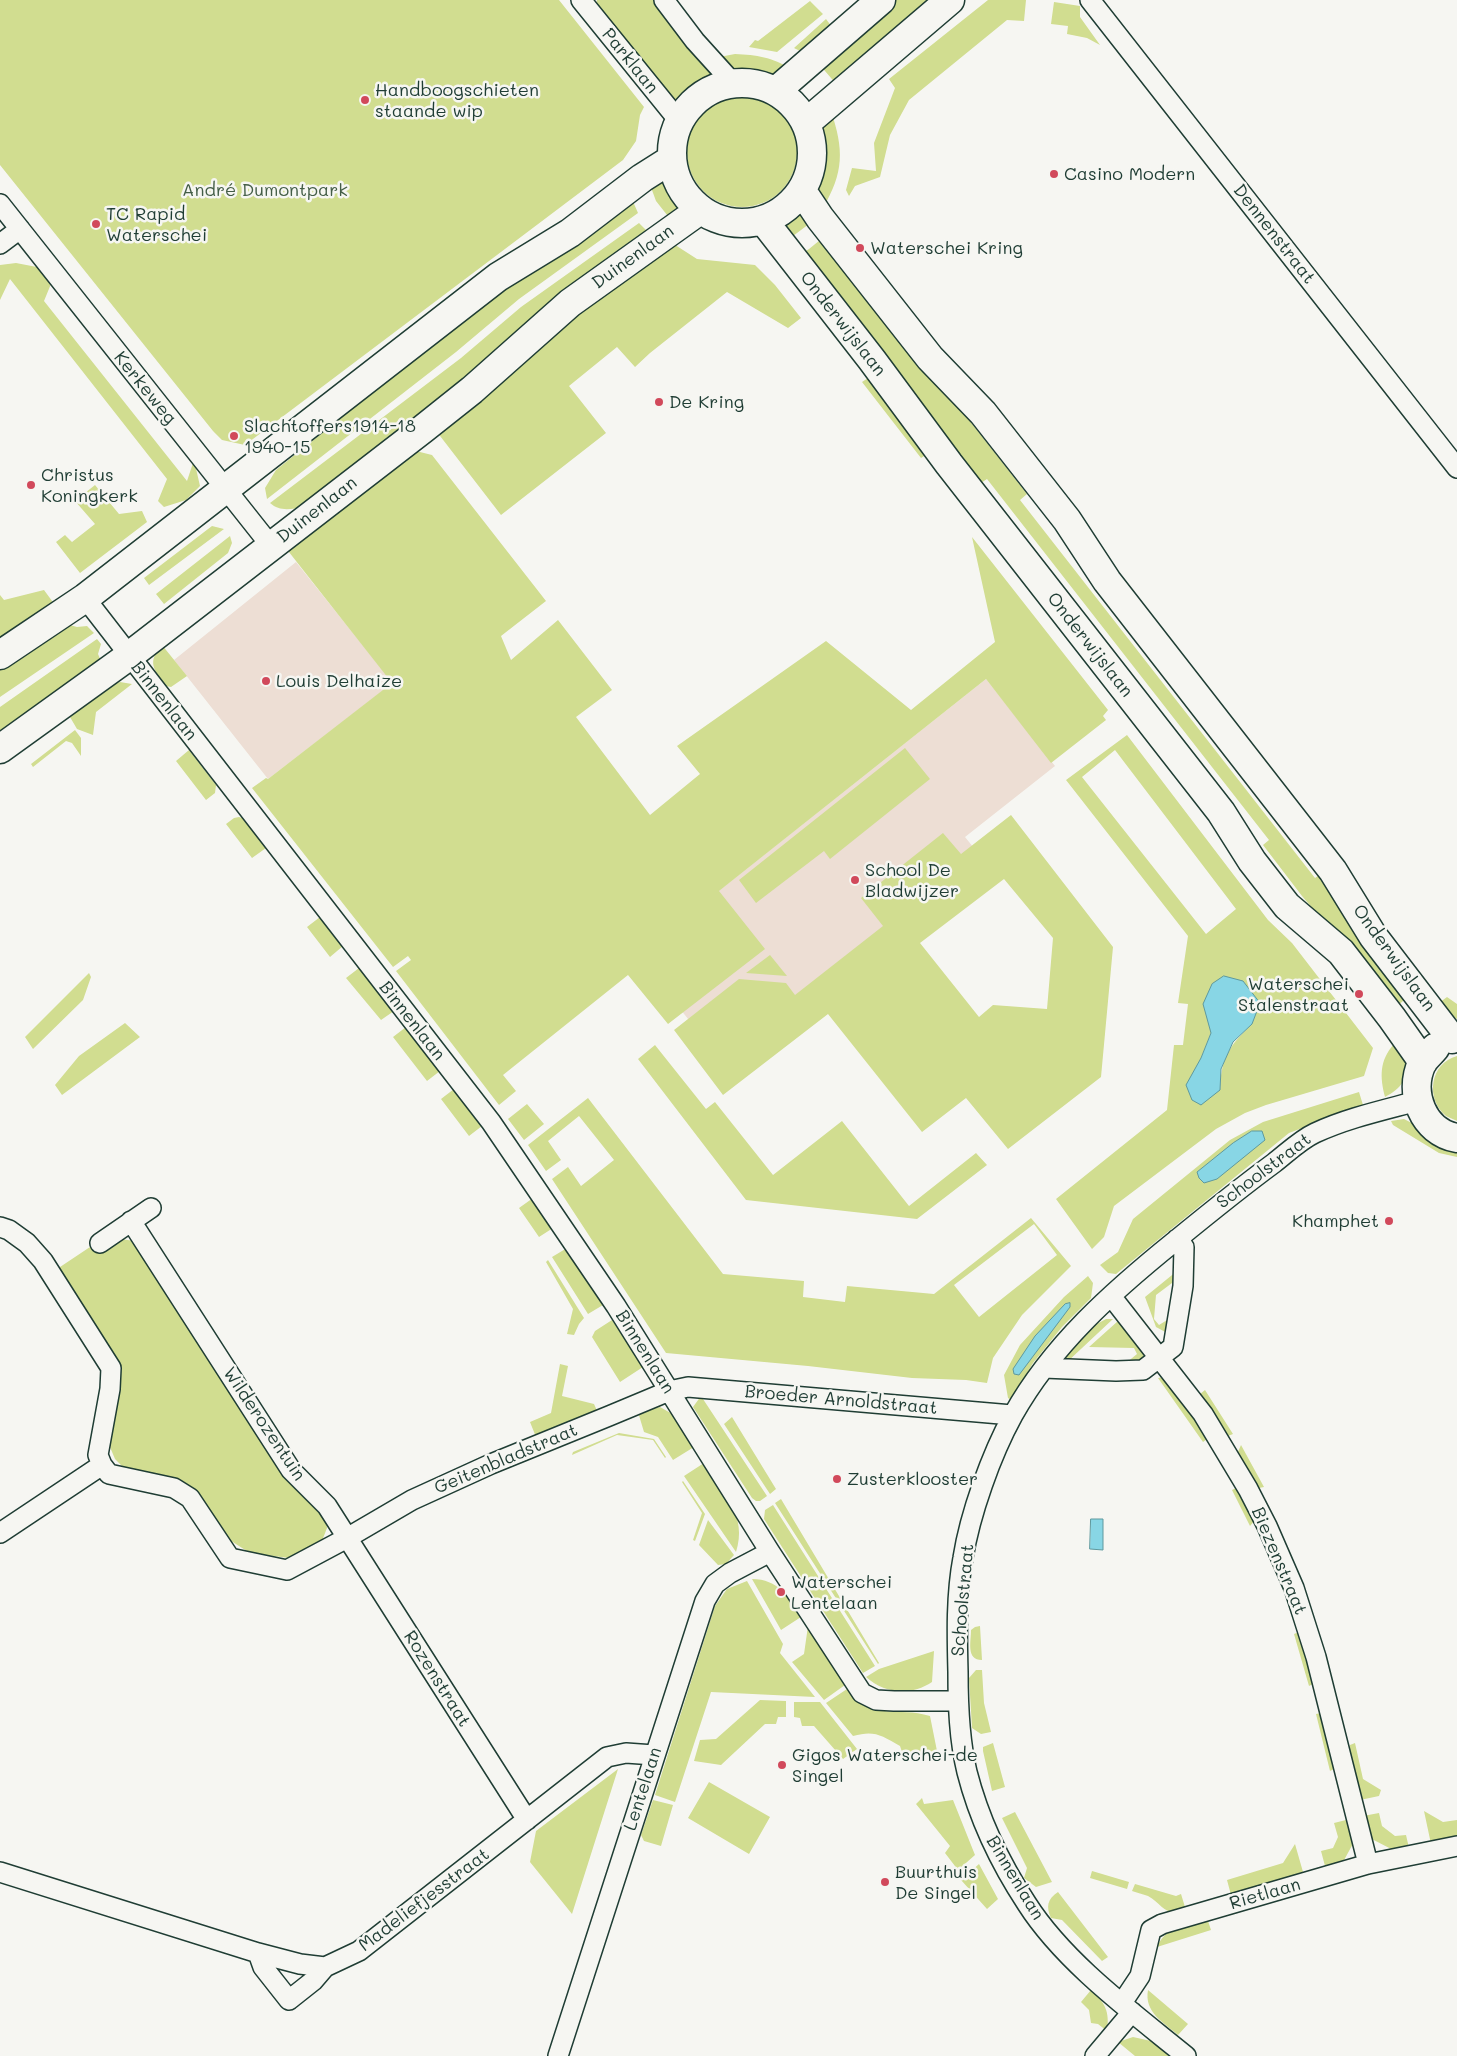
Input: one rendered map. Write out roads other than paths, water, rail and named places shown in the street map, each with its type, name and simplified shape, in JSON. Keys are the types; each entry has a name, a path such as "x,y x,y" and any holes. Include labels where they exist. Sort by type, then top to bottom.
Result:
{"main road":[{"path":"776,92 881,0"},
{"path":"806,123 950,0"},
{"path":"733,83 755,84 776,92 793,105 806,123 812,146 810,170 802,191 785,209 763,220 741,223 720,220 700,210 686,196 676,178 672,159 673,140 679,122 693,103 705,94 711,90 733,83"},
{"path":"0,655 85,598 498,277 570,233 642,178 672,159"},
{"name":"Onderwijslaan","path":"763,220 872,360 948,464 1221,812 1252,861 1287,906 1341,952 1423,1062 1435,1048 1455,1039 1374,936 1333,870 1107,581 1067,520 983,413 930,358 820,218 802,191"},
{"name":"Duinenlaan","path":"0,749 129,656 472,390 570,303 700,210"},
{"path":"1423,1062 1416,1081 1417,1101 1424,1116 1435,1128 1449,1137 1457,1138"}],"street":[{"name":"Parklaan","path":"581,0 679,122"},
{"path":"664,0 695,41 733,83"},
{"name":"Dennenstraat","path":"1090,0 1457,468"},
{"name":"Kerkeweg","path":"0,204 271,546"},
{"path":"0,244 20,230"},
{"name":"Binnenlaan","path":"85,598 491,1122 616,1306 770,1552 862,1693 876,1700 894,1702 958,1701 962,1748 967,1771 991,1842 1027,1905 1062,1949 1186,2056"},
{"name":"Schoolstraat","path":"958,1701 957,1624 962,1559 976,1501 1012,1416 1044,1368 1074,1330 1143,1267 1239,1189 1308,1137 1370,1114 1417,1101"},
{"path":"100,1242 151,1208"},
{"name":"Wilderozentuin","path":"132,1221 291,1470 327,1506 347,1538"},
{"path":"0,1227 9,1230 27,1243 43,1261 111,1368 110,1388 98,1455 102,1465 109,1474 174,1488 190,1498 230,1558 287,1570 347,1538"},
{"path":"1044,1368 1116,1371 1143,1370 1173,1347 1183,1286 1184,1247 1177,1239"},
{"name":"Biezenstraat","path":"1111,1296 1203,1414 1224,1447 1267,1526 1294,1588 1316,1657 1368,1864"},
{"name":"Broeder Arnoldstraat","path":"669,1391 688,1386 1012,1416"},
{"name":"Geitenbladstraat","path":"347,1538 412,1500 491,1464 669,1391"},
{"path":"0,1533 102,1465"},
{"name":"Rozenstraat","path":"347,1538 527,1820"},
{"name":"Lentelaan","path":"558,2056 705,1601 715,1584 730,1573 770,1552"},
{"name":"Madeliefjesstraat","path":"0,1872 258,1953 300,1964 325,1966 359,1951 607,1757 626,1753 654,1755"},
{"name":"Rietlaan","path":"1127,2007 1140,1976 1151,1930 1162,1924 1368,1864 1457,1846"},
{"path":"258,1953 262,1967 289,2000 313,1981 325,1966"},
{"path":"1095,2056 1127,2007"}],"water":[{"path":"1224,976 1243,981 1260,1003 1252,1024 1233,1042 1221,1069 1220,1090 1201,1105 1192,1100 1186,1085 1201,1058 1211,1033 1203,1004 1212,984"},
{"path":"1252,1131 1262,1131 1265,1140 1217,1179 1204,1183 1199,1178 1197,1172 1233,1143"},
{"path":"1070,1303 1070,1307 1019,1375 1014,1374 1013,1369 1035,1336 1065,1304"},
{"path":"1091,1519 1103,1519 1103,1550 1090,1549"}],"place":[{"name":"Handboogschieten staande wip","path":"365,100"},
{"name":"Casino Modern","path":"1054,174"},
{"name":"TC Rapid Waterschei","path":"96,224"},
{"name":"Waterschei Kring","path":"860,248"},
{"name":"De Kring","path":"659,402"},
{"name":"Slachtoffers1914-18 1940-15","path":"234,436"},
{"name":"Christus Koningkerk","path":"31,485"},
{"name":"Louis Delhaize","path":"266,681"},
{"name":"School De Bladwijzer","path":"855,880"},
{"name":"Waterschei Stalenstraat","path":"1359,994"},
{"name":"Khamphet","path":"1389,1221"},
{"name":"Zusterklooster","path":"837,1479"},
{"name":"Waterschei Lentelaan","path":"781,1592"},
{"name":"Gigos Waterschei-de Singel","path":"782,1765"},
{"name":"Buurthuis De Singel","path":"885,1882"}],"park label":[{"name":"André Dumontpark","path":"265,190"}]}
